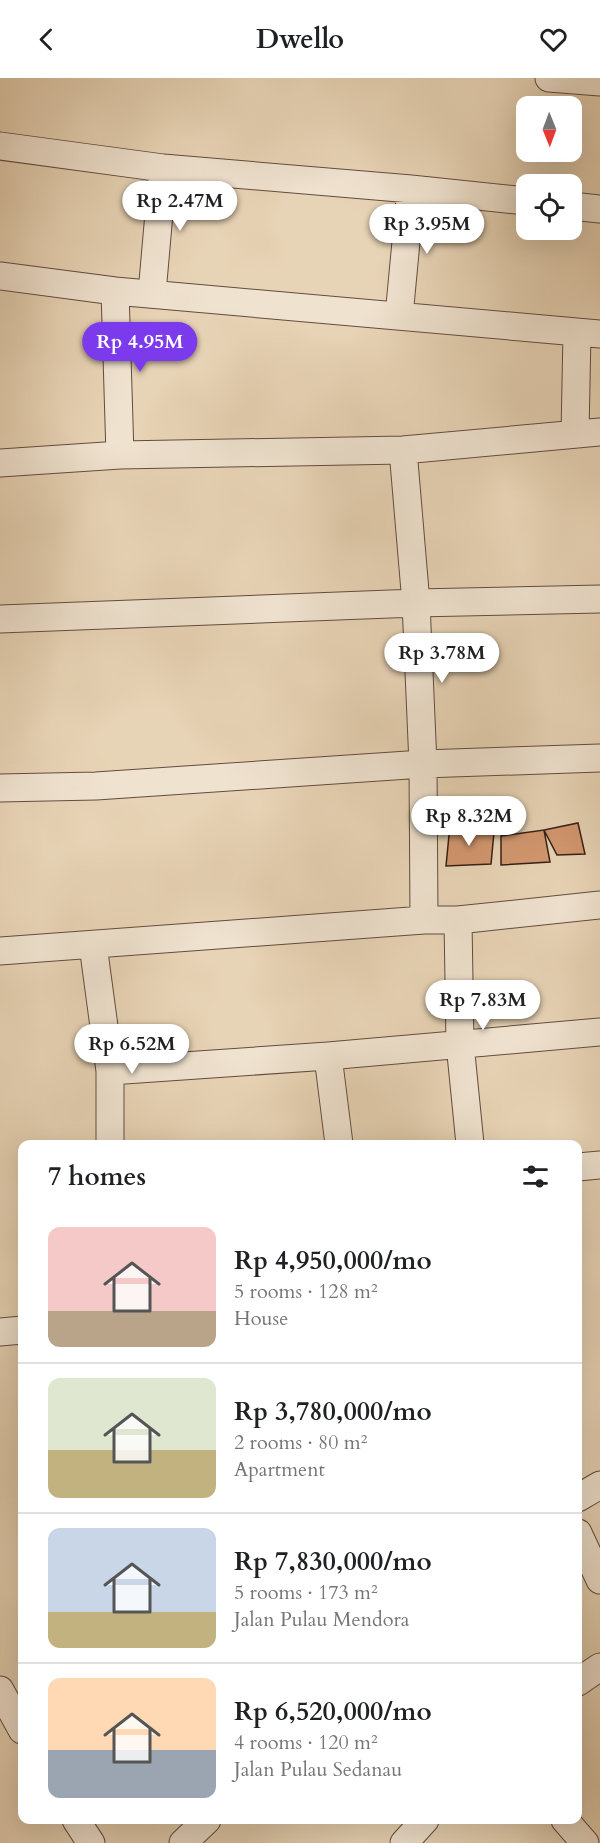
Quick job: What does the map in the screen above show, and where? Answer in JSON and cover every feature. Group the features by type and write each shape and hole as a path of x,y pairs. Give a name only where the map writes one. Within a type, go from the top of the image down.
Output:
{"street":[{"path":"549,78 600,82"},
{"path":"0,146 163,168 516,200"},
{"path":"152,293 163,168"},
{"path":"399,316 411,189"},
{"path":"582,207 600,208"},
{"path":"0,276 116,291 588,333 587,433 403,450 120,455 0,463"},
{"path":"116,291 120,455"},
{"path":"403,450 416,603 423,764 424,920"},
{"path":"0,619 416,603 600,599"},
{"path":"0,788 96,786 423,764 600,758"},
{"path":"0,951 424,920 458,920 600,904"},
{"path":"458,920 460,1044 470,1140"},
{"path":"93,945 110,1071 110,1140"},
{"path":"110,1071 328,1056 600,1032"},
{"path":"328,1056 338,1140"},
{"path":"582,1167 600,1165"},
{"path":"0,1332 18,1330"},
{"path":"582,1496 600,1485"},
{"path":"582,1542 600,1580"},
{"path":"582,1679 600,1667"},
{"path":"0,1690 18,1723"},
{"path":"79,1824 91,1843"},
{"path":"183,1843 203,1824"},
{"path":"568,1824 585,1843"}],"building":[{"path":"578,823 585,854 557,855 544,830"},
{"path":"450,825 494,832 491,864 446,866"},
{"path":"544,830 550,862 501,865 501,836"}]}
